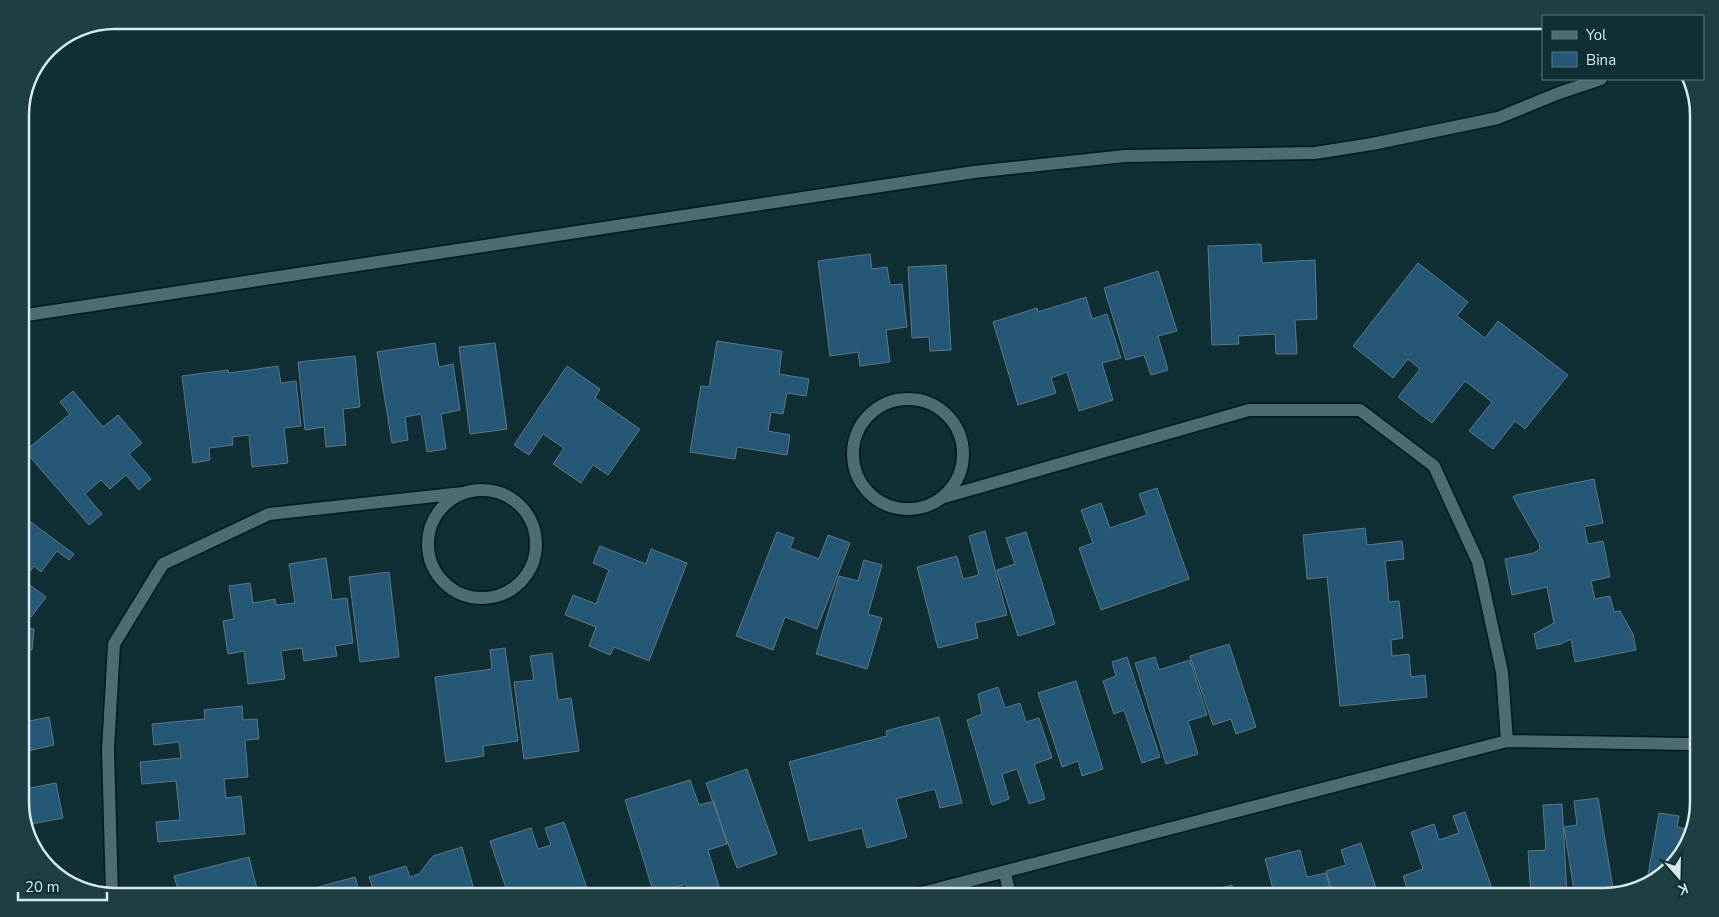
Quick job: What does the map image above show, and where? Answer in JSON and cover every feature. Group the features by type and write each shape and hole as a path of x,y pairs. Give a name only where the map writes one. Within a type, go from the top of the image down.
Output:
{"lane":[{"path":"29,315 974,172 1125,156 1315,153 1372,144 1498,118 1559,93 1598,80"},
{"path":"944,497 958,478 964,459 962,440 954,422 940,409 922,401 903,399 884,404 869,415 857,431 852,449 854,468 859,482 872,497 888,506 908,510 927,507 944,497 1249,410 1360,410 1434,466 1478,562 1502,672 1507,741"},
{"path":"112,888 108,750 114,644 164,564 269,514 481,490 500,493 516,502 529,516 534,528 536,546 532,565 522,580 506,592 488,598 470,597 458,592 442,581 432,566 428,547 430,528 438,512 452,499 463,493"},
{"path":"942,888 1507,741 1690,744"},
{"path":"1005,872 1008,888"}],"building":[{"path":"1261,244 1262,263 1315,260 1317,319 1295,320 1297,354 1276,354 1275,334 1238,336 1239,344 1212,345 1208,246"},
{"path":"870,254 872,269 887,267 890,285 902,284 907,327 886,330 890,362 860,366 858,352 830,356 818,261"},
{"path":"1418,263 1468,302 1457,316 1485,338 1498,321 1568,375 1525,429 1515,421 1493,449 1469,431 1492,402 1465,381 1432,423 1398,397 1420,369 1408,359 1393,378 1353,346"},
{"path":"946,265 951,350 930,351 929,337 912,338 908,267"},
{"path":"1158,271 1177,331 1158,336 1168,370 1151,375 1144,355 1126,360 1104,288"},
{"path":"1086,297 1092,319 1107,314 1121,358 1102,363 1113,400 1079,411 1067,372 1051,378 1056,393 1018,405 993,322 1037,308 1038,312"},
{"path":"717,341 782,351 779,374 809,379 806,396 787,393 783,414 771,412 768,431 790,435 787,455 737,447 735,459 690,452 701,386 709,387"},
{"path":"435,343 439,367 453,364 460,410 441,414 446,449 427,452 421,414 405,417 408,440 392,443 377,352"},
{"path":"495,343 507,429 470,434 459,347"},
{"path":"355,356 360,407 343,409 346,445 326,447 324,427 305,430 298,362"},
{"path":"278,366 281,383 296,381 301,426 284,428 288,463 252,467 249,435 232,437 233,445 209,448 210,460 193,463 182,376 228,370 229,373"},
{"path":"567,366 600,389 595,398 640,429 608,475 593,465 581,483 553,464 564,448 543,434 529,455 514,445"},
{"path":"73,391 103,427 118,415 142,443 129,454 151,479 139,490 126,475 110,489 101,480 85,494 102,514 89,525 29,456 29,448 70,414 60,402"},
{"path":"1594,479 1603,523 1584,527 1588,544 1603,541 1610,577 1591,581 1595,599 1610,596 1614,612 1620,611 1633,634 1636,650 1575,662 1571,639 1561,644 1537,649 1534,634 1554,623 1547,587 1512,595 1505,559 1534,553 1540,549 1539,543 1513,497"},
{"path":"1157,488 1189,579 1101,610 1079,548 1093,543 1081,510 1101,503 1110,528 1147,515 1139,494"},
{"path":"29,521 74,554 69,560 57,551 41,572 34,566 29,572"},
{"path":"1365,528 1367,545 1402,541 1404,559 1385,561 1389,602 1399,601 1403,638 1391,640 1392,656 1409,654 1411,677 1425,675 1427,697 1340,706 1327,577 1307,579 1303,535"},
{"path":"985,531 1007,615 975,623 978,638 938,648 917,567 957,556 963,579 979,575 969,536"},
{"path":"777,532 794,538 790,548 819,559 828,535 850,543 817,629 785,617 773,650 736,636"},
{"path":"1026,532 1055,624 1018,636 997,570 1015,564 1006,538"},
{"path":"600,546 646,564 651,549 687,563 649,661 614,647 610,655 589,646 596,627 565,615 573,595 596,604 609,570 593,563"},
{"path":"326,558 332,600 347,598 353,643 335,646 337,656 304,661 302,648 281,651 285,679 248,684 244,651 228,654 223,621 234,619 229,586 250,583 253,603 275,599 276,605 295,603 289,564"},
{"path":"864,560 882,565 868,614 882,618 867,669 816,654 839,576 858,581"},
{"path":"389,572 399,657 360,662 349,577"},
{"path":"29,584 46,597 31,617 29,616"},
{"path":"29,629 34,629 32,650 29,650"},
{"path":"1229,644 1256,727 1236,734 1231,719 1213,725 1190,656"},
{"path":"505,648 518,741 483,746 484,756 446,762 435,677 492,669 490,650"},
{"path":"552,653 558,700 571,698 579,751 524,759 514,682 534,680 530,656"},
{"path":"1127,657 1160,757 1142,763 1124,710 1114,714 1103,681 1116,676 1112,662"},
{"path":"1155,657 1159,670 1190,660 1207,715 1188,721 1198,754 1166,764 1135,663"},
{"path":"1076,681 1103,769 1082,776 1078,761 1062,767 1038,693"},
{"path":"998,687 1005,708 1020,703 1026,722 1039,718 1052,758 1034,764 1045,799 1029,804 1017,769 1002,774 1009,799 992,805 967,720 982,714 978,694"},
{"path":"242,706 243,720 257,719 259,739 245,740 248,777 224,779 226,798 241,796 245,834 158,842 156,822 180,820 176,781 142,784 140,762 181,758 179,742 154,745 152,724 205,719 204,710"},
{"path":"49,717 54,745 29,751 29,721"},
{"path":"939,717 962,803 940,808 935,789 896,799 907,837 867,848 862,828 809,841 789,762 887,736 886,731"},
{"path":"747,769 777,854 737,868 706,783"},
{"path":"690,780 699,805 714,801 727,844 708,850 719,887 687,888 686,884 673,888 652,888 625,800"},
{"path":"56,783 63,818 31,824 29,788"},
{"path":"1598,798 1613,888 1574,888 1564,827 1577,825 1574,801"},
{"path":"1562,804 1567,888 1530,888 1528,851 1546,850 1543,805"},
{"path":"1465,812 1492,888 1407,888 1403,876 1423,869 1411,832 1434,824 1439,840 1459,833 1453,816"},
{"path":"1659,813 1679,816 1677,827 1686,830 1674,852 1654,852 1654,872 1648,877"},
{"path":"564,822 587,888 506,888 490,841 531,828 538,849 551,845 545,828"},
{"path":"1361,843 1376,888 1331,888 1326,871 1346,865 1341,850"},
{"path":"462,847 473,888 373,888 369,877 406,866 410,877 419,874 433,856"},
{"path":"1300,850 1307,877 1326,873 1330,888 1273,888 1265,859"},
{"path":"249,857 257,888 177,888 174,876"},
{"path":"355,877 358,888 315,888"},
{"path":"1232,885 1233,888 1221,888"}]}
